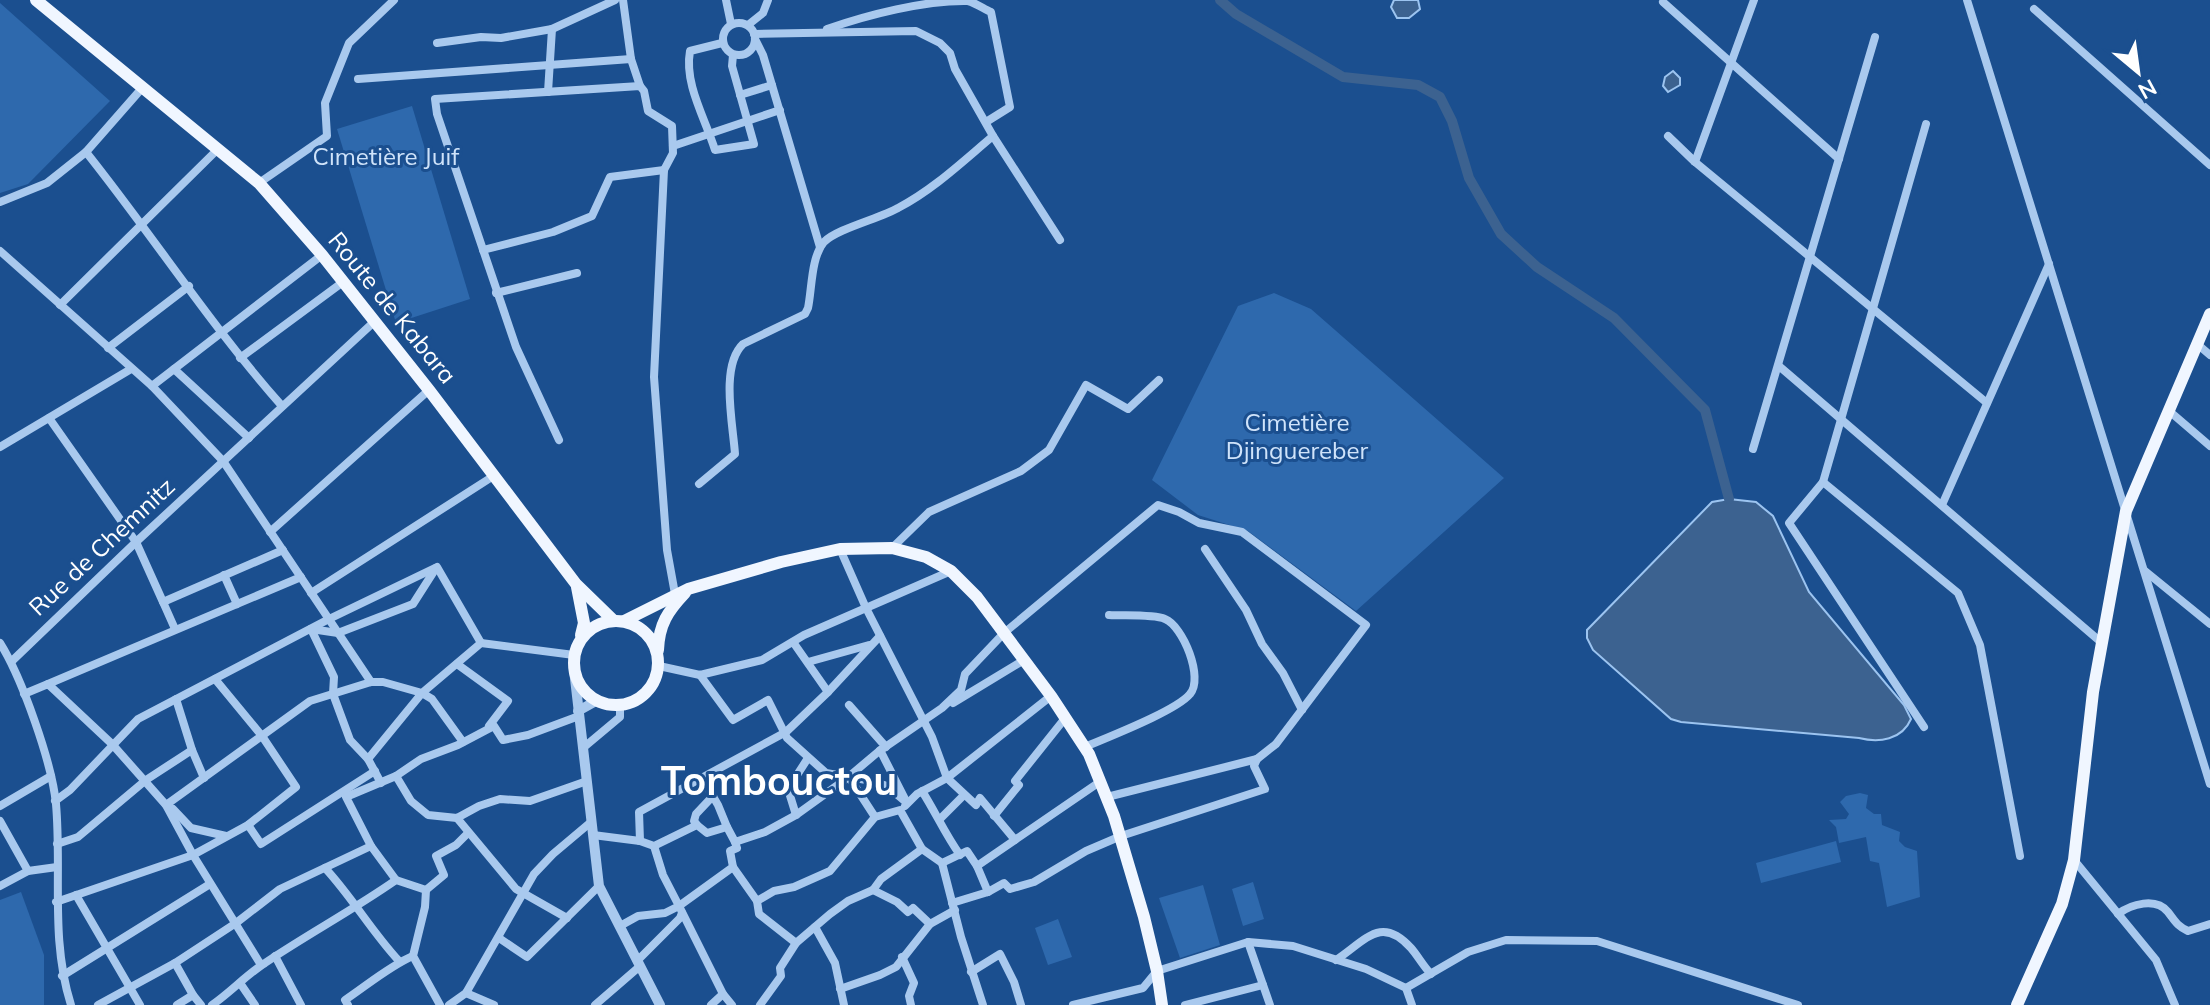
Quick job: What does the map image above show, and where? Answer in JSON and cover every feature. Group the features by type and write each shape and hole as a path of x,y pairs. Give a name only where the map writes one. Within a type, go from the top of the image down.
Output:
{"main road":[{"name":"Route de Kabara","path":"36,0 259,183 375,321 576,584 619,620"},
{"path":"2017,1005 2062,904 2074,860 2093,692 2126,511 2210,314"},
{"path":"580,640 600,623 619,620 682,592 781,562 840,549 892,548 926,557 951,571 977,597 1085,747 1121,836 1157,971 1162,1005"},
{"path":"576,584 584,623 574,655 574,670 585,693 596,701 620,705 631,703 651,688 658,659 659,631 666,613 682,592"},
{"path":"619,620 645,632 658,659"}],"street":[{"path":"259,183 327,136 325,103 349,43 394,0"},
{"path":"437,43 481,37 501,38 552,29 615,0"},
{"path":"623,0 631,59 644,91 648,111 672,126 673,153 664,170 654,377 667,550 682,592"},
{"path":"726,0 731,24"},
{"path":"731,24 748,25 763,13 768,0"},
{"path":"1695,162 1754,0"},
{"path":"1967,0 2144,571 2206,757 2210,784"},
{"path":"821,31 873,13 929,2 970,1 991,12 1010,107 986,122"},
{"path":"1663,2 1839,159"},
{"path":"2034,9 2210,165"},
{"path":"722,43 724,32 731,24"},
{"path":"748,25 755,36 772,85 821,248"},
{"path":"548,92 552,29"},
{"path":"755,36 821,31 916,31 940,43 950,53 955,69 993,136 1060,240"},
{"path":"733,55 748,53 755,36"},
{"path":"1753,449 1875,37"},
{"path":"722,43 733,55 732,66 754,144 715,150 689,77 689,59 690,51 722,43"},
{"path":"358,79 631,59"},
{"path":"740,95 772,85"},
{"path":"559,440 516,347 496,293 437,114 435,99 640,86"},
{"path":"0,202 47,183 86,152 143,87"},
{"path":"673,146 780,110"},
{"path":"1924,727 1789,523 1823,482 1926,124"},
{"path":"699,484 735,454 729,368 735,351 743,344 805,314 821,248 828,238 897,209 935,185 993,136"},
{"path":"1668,136 1695,162 1987,403"},
{"path":"60,305 218,149"},
{"path":"86,152 143,223 240,358 282,406"},
{"path":"483,250 553,232 592,216 610,177 664,170"},
{"path":"0,251 152,386 223,461 371,682"},
{"path":"152,386 322,255"},
{"path":"1942,505 2049,264"},
{"path":"496,293 577,273"},
{"path":"240,358 343,282"},
{"path":"108,348 189,286"},
{"name":"Rue de Chemnitz","path":"12,661 375,321"},
{"path":"2196,343 2210,355"},
{"path":"1779,366 2102,643"},
{"path":"0,447 131,369"},
{"path":"174,369 249,438"},
{"path":"892,548 929,512 1021,471 1049,450 1086,385 1128,409 1159,380"},
{"path":"270,532 429,390"},
{"path":"2168,410 2210,446"},
{"path":"49,418 136,542 175,629"},
{"path":"311,593 495,475"},
{"path":"1823,482 1958,593 1980,645 2020,856"},
{"path":"928,719 961,690 965,674 1004,633 1158,505 1199,523 1242,532 1366,625 1276,744 1257,759 1107,797"},
{"path":"840,549 880,636 928,719 947,778 976,805 980,798 1015,840"},
{"path":"1205,549 1246,610 1262,644 1283,673 1302,710"},
{"path":"163,602 283,550"},
{"path":"55,801 70,790 138,719 329,619 437,567"},
{"path":"311,629 338,633 413,604 437,567"},
{"path":"437,567 481,643"},
{"path":"700,675 762,660 793,642 951,571"},
{"path":"2144,571 2210,624"},
{"path":"224,575 237,604"},
{"path":"24,694 301,577"},
{"path":"1085,747 1175,706 1189,696 1195,686 1195,669 1176,626 1164,618 1109,615"},
{"path":"311,629 334,677 333,694 350,740 368,759 381,783"},
{"path":"640,841 639,812 784,733 828,692 880,636"},
{"path":"793,642 828,692"},
{"path":"0,643 12,661 51,776 55,801 56,902 62,976 71,1005"},
{"path":"368,759 422,693 481,643 574,655"},
{"path":"808,662 872,644"},
{"path":"658,659 700,675 733,720 768,700 784,733 826,773 887,786 907,803"},
{"path":"735,842 765,832 796,815 883,748 1024,660"},
{"path":"457,664 508,701 488,729"},
{"path":"574,670 599,886 660,1005"},
{"path":"56,902 193,855 248,825 296,787 262,736 215,679"},
{"path":"168,803 310,701 371,682 383,682 432,699 463,742"},
{"path":"48,684 112,744 191,828 227,836"},
{"path":"757,901 774,891 794,887 830,871 875,817 900,810 922,791 947,778 1051,696"},
{"path":"176,699 204,778"},
{"path":"426,890 396,880 371,846 346,797 396,776 421,759 494,726 503,740 528,735 578,714 596,701"},
{"path":"583,748 620,717 620,705"},
{"path":"849,705 883,748 907,803"},
{"path":"994,816 1019,785 1015,781 1066,717"},
{"path":"57,844 78,837 146,780 192,750"},
{"path":"796,815 788,789 808,758"},
{"path":"840,989 896,967 930,924 953,906 1004,883 1010,889 1034,882 1086,851 1121,836 1265,789 1254,766 1257,759"},
{"path":"248,825 261,844 375,771"},
{"path":"0,806 51,776"},
{"path":"396,776 411,801 428,815 457,818 500,799 530,801 587,781"},
{"path":"849,777 875,817"},
{"path":"702,778 735,842 737,848 730,851 733,867 757,901 759,914 796,943"},
{"path":"977,866 1101,781"},
{"path":"922,791 940,819 942,831 960,855"},
{"path":"940,819 964,795"},
{"path":"713,796 696,814 694,821 707,833 727,827"},
{"path":"168,803 193,855 261,965"},
{"path":"900,810 922,849 942,863 983,1005"},
{"path":"457,818 516,889 567,918"},
{"path":"0,821 28,871"},
{"path":"449,1005 466,993 534,874 591,822"},
{"path":"593,835 640,841 654,846 697,825"},
{"path":"440,1005 413,956 426,890 444,875 436,856 456,845 468,833"},
{"path":"98,1005 175,963 236,923 280,889 371,846"},
{"path":"654,846 663,875 723,994 732,1005"},
{"path":"760,1005 781,976 780,968 796,943 848,901 873,890 881,879 922,849"},
{"path":"942,863 967,851 988,892"},
{"path":"2074,860 2156,960 2175,1005"},
{"path":"0,886 28,871 57,867"},
{"path":"620,926 638,916 680,909 733,867"},
{"path":"325,868 399,961"},
{"path":"212,1005 261,965 396,880"},
{"path":"62,976 107,951 210,884"},
{"path":"499,938 527,957 599,886"},
{"path":"873,890 897,902 908,912 913,908 930,924"},
{"path":"76,895 140,1005"},
{"path":"2118,914 2135,904 2159,906 2188,931 2210,924"},
{"path":"595,1005 680,918 680,909"},
{"path":"815,927 835,963 844,1005"},
{"path":"1336,960 1377,932 1388,930 1413,951 1431,974"},
{"path":"1406,988 1468,952 1506,940 1597,941 1798,1005"},
{"path":"1248,942 1270,1005"},
{"path":"1073,1005 1143,988 1157,971 1248,942 1293,946 1366,969 1406,988 1412,1005"},
{"path":"971,972 1000,954 1021,1005"},
{"path":"275,956 301,1005"},
{"path":"348,1005 345,1000 399,961 413,956"},
{"path":"902,957 914,983 909,996 911,1005"},
{"path":"175,963 201,1005"},
{"path":"240,983 255,1005"},
{"path":"1185,1005 1263,985"},
{"path":"466,993 481,1003 494,1005"},
{"path":"711,1005 723,994"},
{"path":"177,1005 193,995"}],"green space":[{"path":"0,3 110,101 28,184 0,193"},
{"name":"Cimetière Juif","path":"412,106 470,299 396,323 337,129"},
{"name":"Cimetière Djinguereber","path":"1274,293 1311,309 1504,478 1356,611 1248,531 1198,515 1152,480 1238,306"},
{"path":"1868,795 1866,808 1874,814 1881,814 1882,825 1900,832 1899,841 1917,851 1920,897 1887,907 1879,863 1870,861 1866,837 1839,843 1836,827 1829,820 1846,819 1849,814 1840,802 1846,796"},
{"path":"1836,841 1841,862 1761,883 1756,863"},
{"path":"1253,882 1264,919 1243,926 1232,889"},
{"path":"1203,885 1220,945 1180,958 1159,898"},
{"path":"21,892 44,955 44,1005 0,1005 0,900"},
{"path":"1058,919 1072,957 1048,965 1035,928"}],"shaded area":[{"path":"1394,0 1418,0 1420,9 1409,18 1397,18 1391,7"},
{"path":"1673,71 1680,78 1680,85 1668,92 1663,86 1665,77"},
{"path":"1729,499 1756,502 1773,516 1809,592 1904,705 1911,719 1902,732 1874,740 1681,722 1671,719 1593,650 1587,630 1712,502"}],"waterway":[{"path":"1220,0 1236,14 1343,77 1418,85 1440,97 1452,121 1469,178 1501,234 1537,267 1614,318 1705,410 1729,499"}],"district":[{"name":"Tombouctou","path":"779,781"}]}
